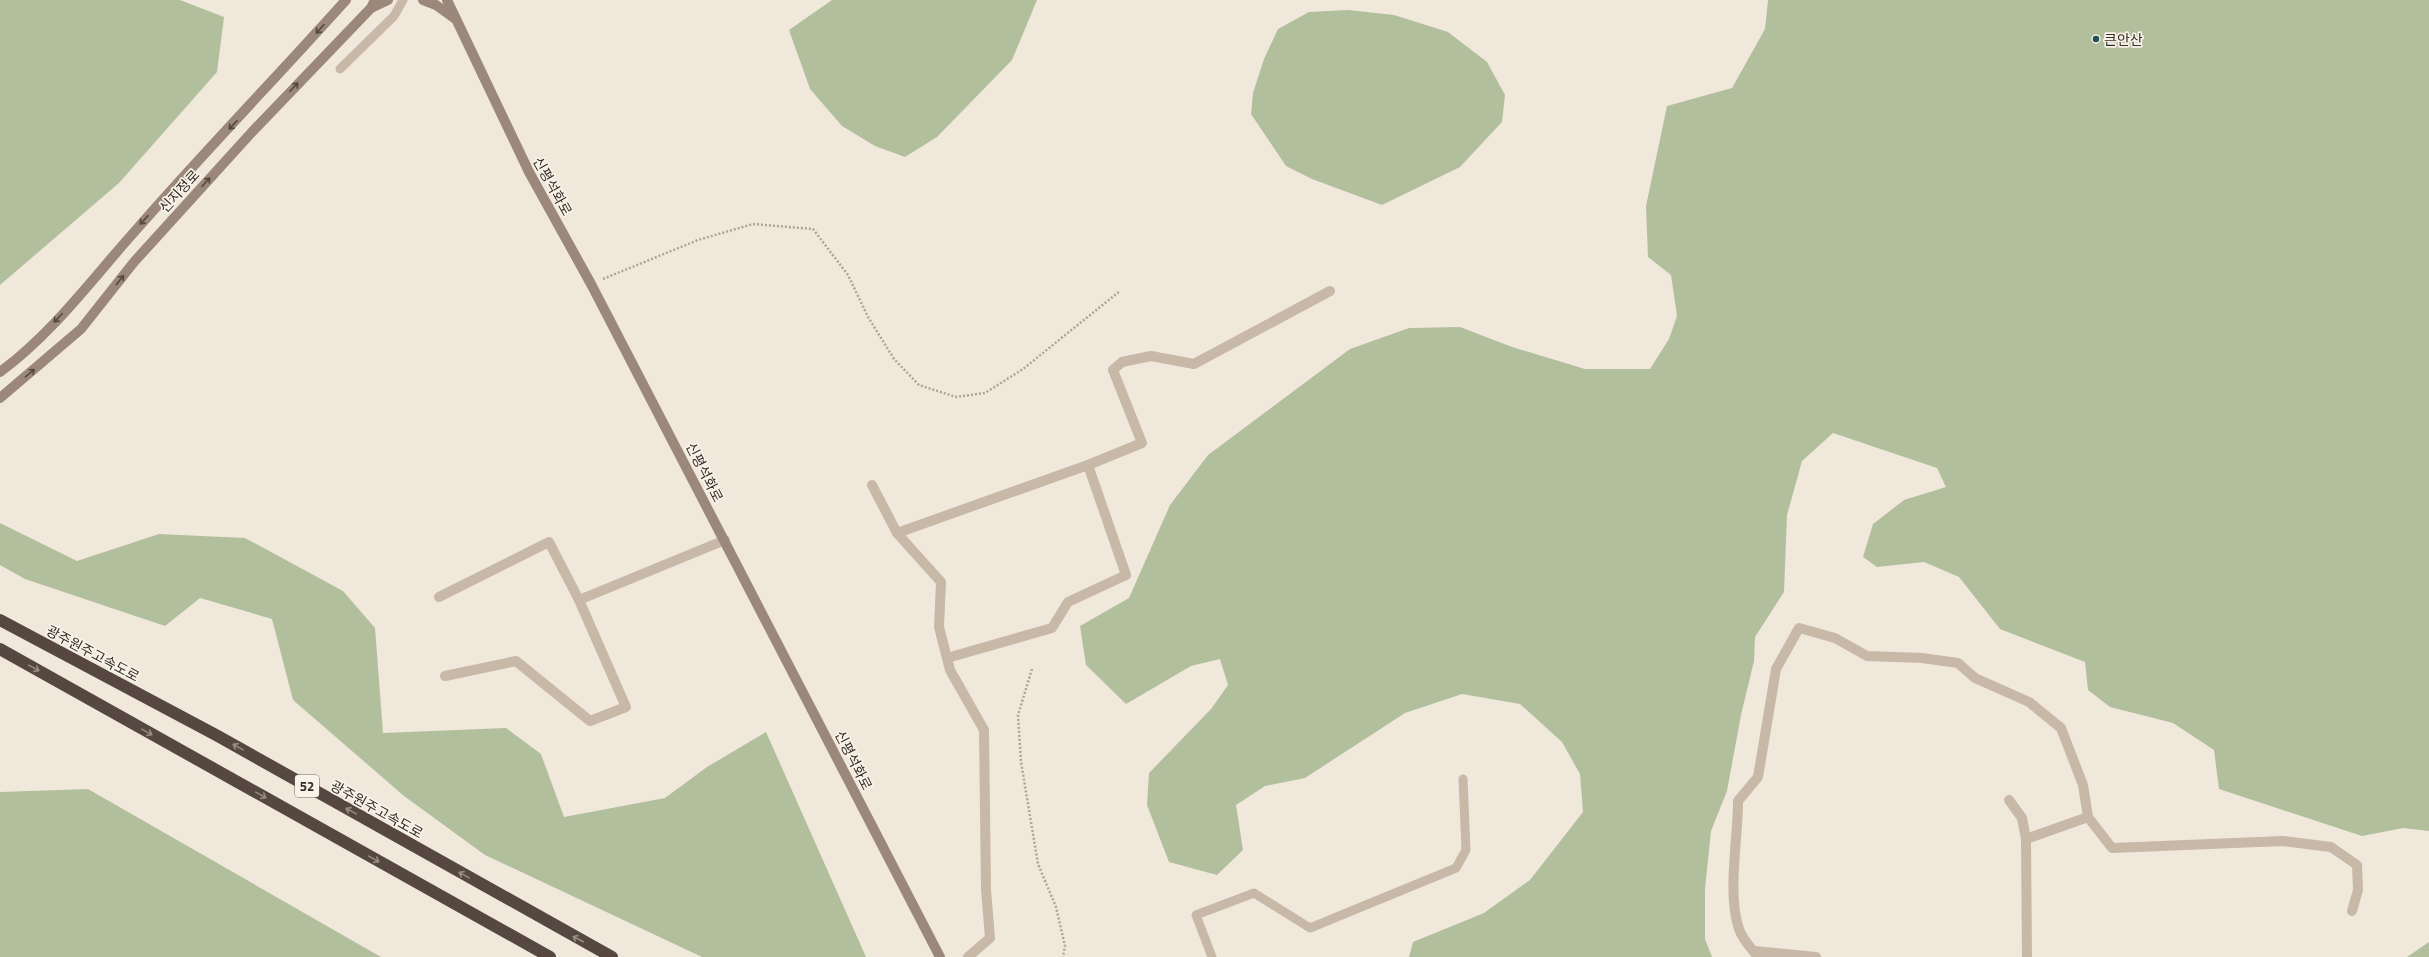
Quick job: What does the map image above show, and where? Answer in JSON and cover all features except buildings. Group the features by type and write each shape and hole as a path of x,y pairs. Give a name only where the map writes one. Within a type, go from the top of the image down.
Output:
{"highway":[{"name":"광주원주고속도로","path":"0,620 216,735 612,957"},
{"name":"52","path":"0,649 550,957"}],"main road":[{"name":"신지정로","path":"0,372 22,355 87,289 135,230 346,0"},
{"path":"373,4 388,0"},
{"path":"423,0 436,5 455,19"},
{"name":"신평석화로","path":"447,0 529,172 591,284 940,957"},
{"name":"신지정로","path":"0,398 81,329 139,256 252,132 373,4"}],"street":[{"path":"897,532 1088,465 1142,443 1113,370 1122,362 1151,356 1194,364 1330,291"},
{"path":"947,658 1052,628 1068,602 1126,575 1088,465"},
{"path":"872,485 897,532 941,582 940,627 950,670 984,730 986,890 990,938 968,957"},
{"path":"579,600 725,540"},
{"path":"439,597 549,542 579,600 626,707 590,721 516,661 445,676"},
{"path":"1816,957 1756,954 1739,930 1733,891 1738,836 1738,801 1758,777 1776,669 1799,628 1835,638 1867,656 1922,658 1958,663 1975,678 2029,702 2060,728 2083,785 2088,817 2112,848 2283,841 2331,847 2357,865 2358,890 2352,911"},
{"path":"2009,800 2022,818 2026,839 2027,957"},
{"path":"2026,839 2088,817"}],"lane":[{"path":"340,69 394,16 403,0"},
{"path":"1212,957 1196,915 1254,893 1310,928 1456,868 1466,850 1463,779"}],"path":[{"path":"591,284 698,240 753,224 813,229 848,275 868,317 894,359 919,385 956,396 985,393 1023,369 1120,291"},
{"path":"1032,668 1018,715 1021,762 1038,864 1056,907 1065,946 1063,957"}],"green space":[{"path":"0,0 180,0 224,17 217,72 119,183 0,285"},
{"path":"832,0 1037,0 1012,60 937,137 905,157 875,146 842,126 810,89 789,30"},
{"path":"1768,0 2429,0 2429,831 2403,828 2362,836 2219,789 2214,750 2173,723 2110,707 2088,690 2085,662 2000,629 1959,577 1924,562 1877,567 1863,557 1873,524 1904,500 1946,487 1937,468 1833,433 1802,461 1787,515 1784,592 1755,637 1754,661 1741,715 1727,791 1711,831 1705,889 1705,939 1712,957 1409,957 1413,942 1484,913 1530,880 1583,812 1580,774 1562,742 1520,704 1462,694 1405,713 1305,778 1265,786 1236,805 1243,850 1217,875 1169,862 1147,805 1149,773 1211,709 1228,685 1220,659 1191,666 1126,704 1086,665 1080,626 1129,598 1170,505 1208,455 1350,349 1409,328 1460,327 1512,347 1585,369 1650,369 1669,339 1677,316 1671,275 1648,257 1646,206 1667,106 1732,88 1765,29"},
{"path":"1348,10 1394,15 1448,32 1487,62 1505,95 1502,122 1460,167 1382,205 1312,179 1286,166 1251,114 1253,93 1264,59 1278,29 1309,12"},
{"path":"0,523 77,561 159,534 245,538 343,591 375,628 383,733 506,728 541,754 564,817 665,798 707,767 766,732 866,957 702,957 485,855 404,796 293,700 272,619 200,598 165,626 25,579 0,565"},
{"path":"88,789 381,957 0,957 0,792"},
{"path":"2429,942 2429,957 2407,957"}],"place":[{"name":"큰안산","path":"2096,39"}]}
